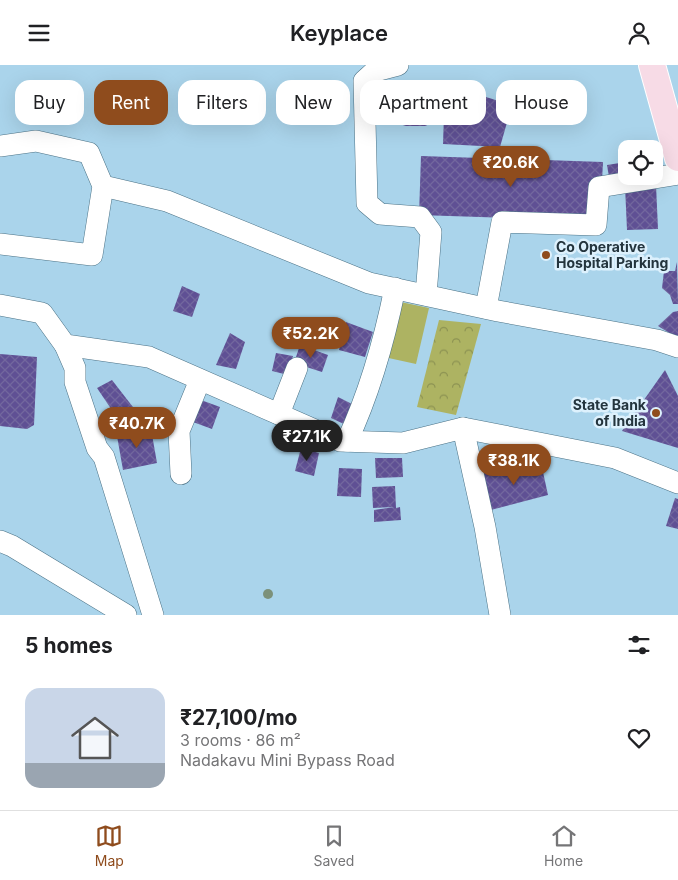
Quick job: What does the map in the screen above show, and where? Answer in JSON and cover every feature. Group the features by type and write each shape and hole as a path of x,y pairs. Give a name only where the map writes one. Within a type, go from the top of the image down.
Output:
{"main road":[{"path":"652,65 678,158"},
{"path":"660,65 678,115"}],"street":[{"path":"398,65 375,71 364,81 367,203 380,214 420,217 431,232 426,295"},
{"path":"0,146 36,141 89,153 103,186 92,255 0,244"},
{"path":"486,308 502,222 596,225 599,187 678,174"},
{"path":"103,186 167,201 369,283 486,308 657,340 678,347"},
{"path":"347,441 364,405 384,341 395,289"},
{"path":"0,305 42,313 65,345 75,368 75,382 97,448 104,457 153,615"},
{"path":"65,345 148,357 340,441 403,443 463,428 615,458 678,483"},
{"path":"279,414 297,367"},
{"path":"181,474 179,431 200,380"},
{"path":"463,428 486,527 500,615"},
{"path":"0,541 12,546 126,615"}],"green space":[{"path":"396,301 429,308 416,364 384,357"},
{"path":"439,320 481,324 456,415 417,407"}],"building":[{"path":"486,97 496,100 496,125 506,125 500,147 443,144 444,125 486,125"},
{"path":"403,125 427,125 425,126"},
{"path":"421,156 603,162 600,221 419,215"},
{"path":"618,163 618,175 609,177 607,165"},
{"path":"656,185 658,229 627,230 625,186"},
{"path":"677,262 678,304 673,304 670,295 662,288 664,271 675,271"},
{"path":"182,286 200,294 192,317 173,311"},
{"path":"678,311 678,335 676,337 658,326 673,312"},
{"path":"346,322 373,332 365,357 339,350"},
{"path":"230,333 245,342 236,369 216,365"},
{"path":"300,345 328,355 322,372 294,363"},
{"path":"276,353 293,356 288,375 272,371"},
{"path":"0,354 37,357 34,425 27,429 0,426"},
{"name":"State Bank of India","path":"665,370 678,396 678,448 622,431"},
{"path":"112,380 136,411 122,425 97,388"},
{"path":"338,397 358,407 348,426 331,418"},
{"path":"201,400 220,407 212,429 193,422"},
{"path":"151,429 157,463 123,470 117,436"},
{"path":"301,448 319,453 314,476 295,471"},
{"path":"375,458 402,458 403,477 376,478"},
{"path":"541,463 548,495 487,511 484,473"},
{"path":"339,468 362,469 361,497 337,496"},
{"path":"395,486 396,508 400,507 401,520 374,522 374,510 394,507 373,508 372,487"},
{"path":"675,498 678,499 678,529 666,526"}],"place":[{"name":"Co Operative Hospital Parking","path":"546,255"},
{"name":"State Bank of India","path":"656,413"}]}
